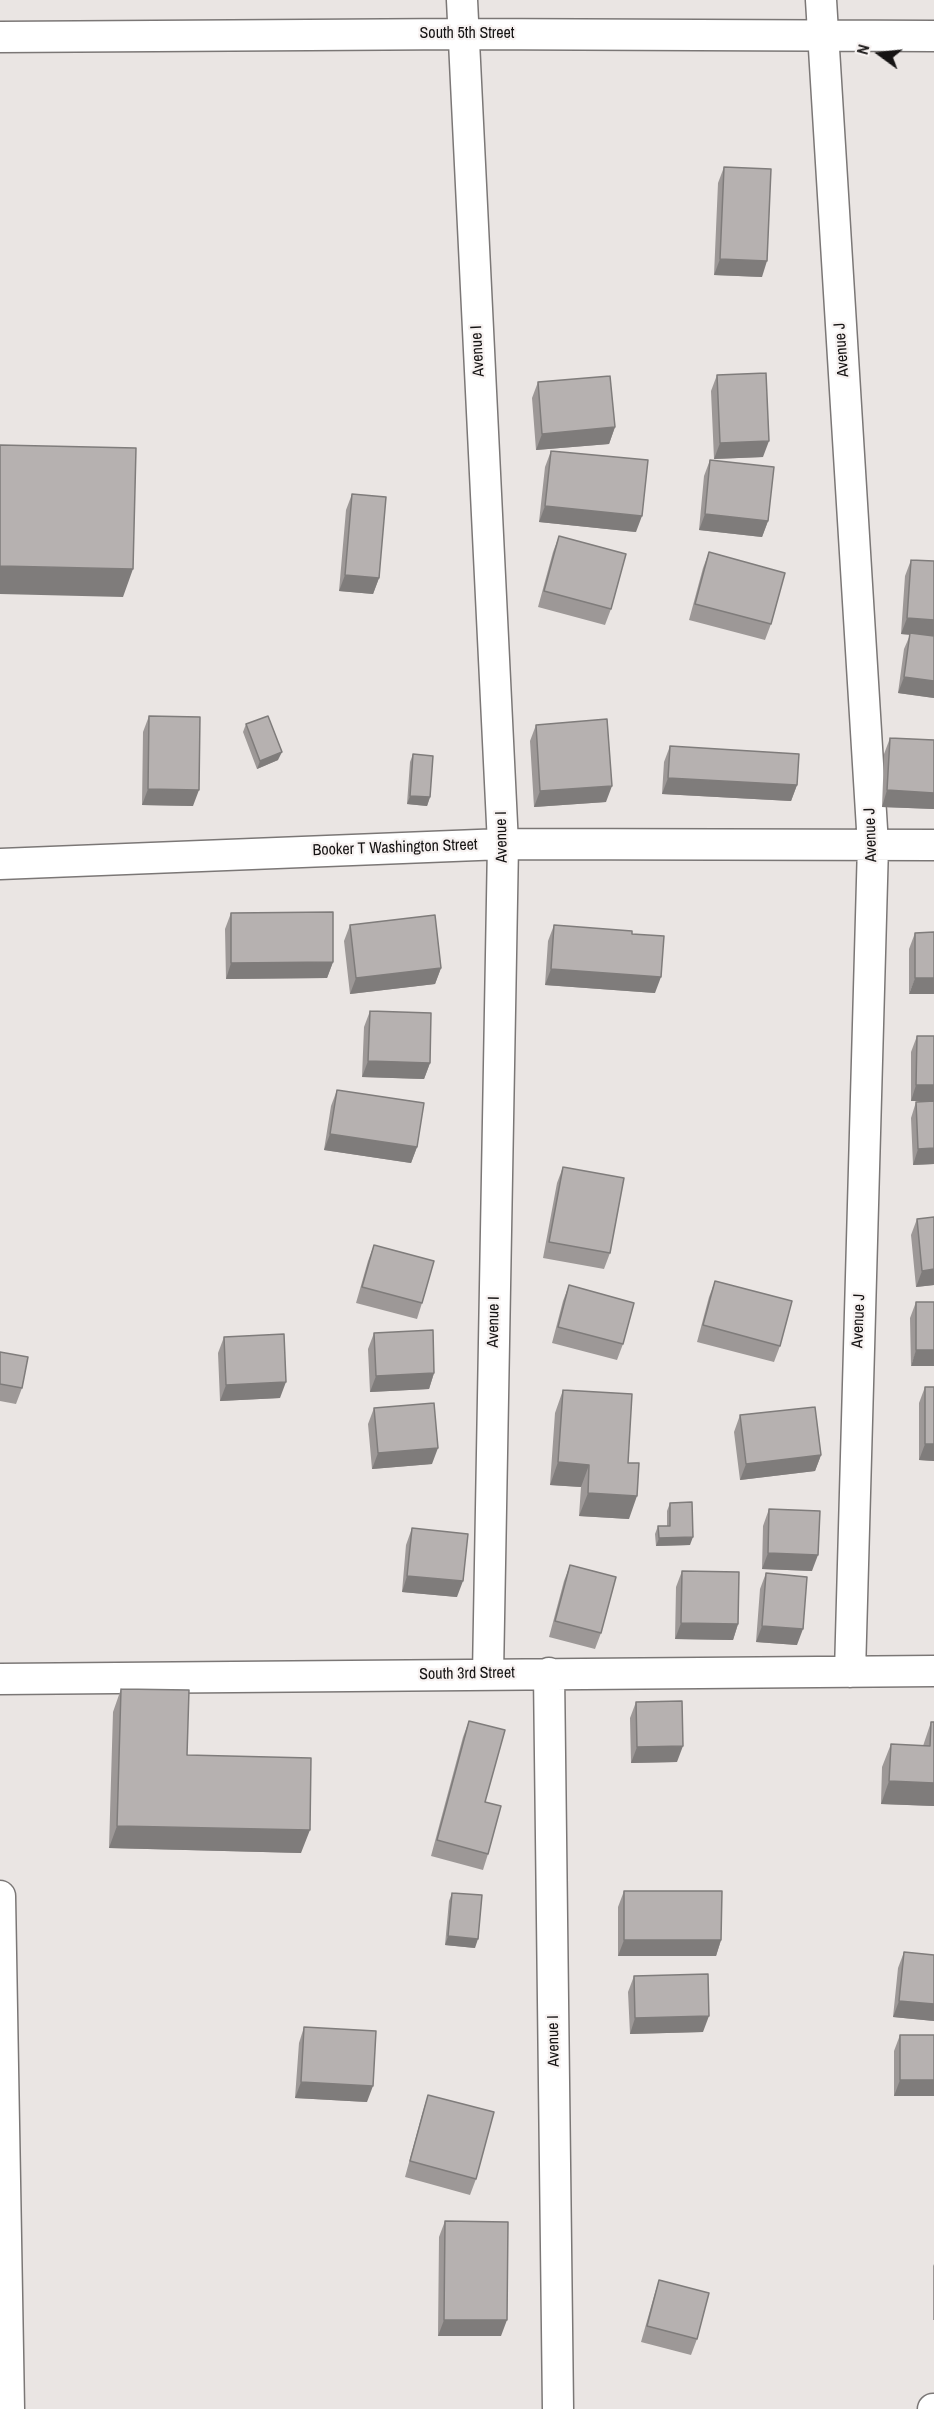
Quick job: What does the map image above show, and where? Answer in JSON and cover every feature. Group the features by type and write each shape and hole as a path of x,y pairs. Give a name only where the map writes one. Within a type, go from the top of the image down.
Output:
{"street":[{"name":"Avenue I","path":"462,0 503,844 488,1674"},
{"name":"Avenue J","path":"821,0 873,845 850,1672"},
{"name":"South 5th Street","path":"0,37 462,33 934,36"},
{"name":"Booker T Washington Street","path":"0,864 503,844 934,845"},
{"name":"South 3rd Street","path":"0,1679 934,1671"},
{"name":"Avenue I","path":"549,1673 558,2409"},
{"path":"0,1896 9,2409"}],"building":[{"path":"724,167 771,169 767,261 720,259"},
{"path":"766,373 769,441 720,443 717,375"},
{"path":"610,376 615,427 542,434 538,382"},
{"path":"0,445 136,448 133,569 0,566"},
{"path":"551,451 648,460 642,516 545,506"},
{"path":"710,460 774,467 768,521 705,514"},
{"path":"352,494 386,497 379,578 345,575"},
{"path":"559,536 626,554 611,609 544,591"},
{"path":"709,552 785,573 771,624 695,604"},
{"path":"911,560 934,561 934,620 907,618"},
{"path":"910,633 934,636 934,681 904,677"},
{"path":"149,716 200,717 199,790 148,789"},
{"path":"268,716 282,752 260,761 246,724"},
{"path":"607,719 612,786 540,791 536,725"},
{"path":"890,738 934,740 934,793 887,790"},
{"path":"670,746 799,754 797,785 668,778"},
{"path":"413,754 433,756 430,797 410,796"},
{"path":"333,912 333,962 231,963 231,913"},
{"path":"435,915 441,968 356,978 350,925"},
{"path":"554,925 664,936 661,977 551,969"},
{"path":"934,932 934,978 915,978 915,933"},
{"path":"370,1011 431,1013 430,1063 368,1061"},
{"path":"917,1036 934,1036 934,1085 916,1085"},
{"path":"337,1090 424,1103 417,1147 330,1134"},
{"path":"934,1101 934,1148 918,1149 916,1102"},
{"path":"563,1167 624,1178 610,1253 549,1242"},
{"path":"934,1217 934,1269 922,1271 917,1219"},
{"path":"374,1245 434,1261 422,1303 362,1287"},
{"path":"715,1281 792,1301 780,1346 703,1325"},
{"path":"569,1285 634,1303 623,1344 558,1327"},
{"path":"916,1302 934,1302 934,1350 916,1350"},
{"path":"433,1330 434,1373 376,1376 374,1333"},
{"path":"284,1334 286,1382 226,1385 224,1337"},
{"path":"0,1352 28,1357 22,1388 0,1384"},
{"path":"925,1387 934,1387 934,1444 925,1444"},
{"path":"563,1390 632,1394 628,1463 639,1463 637,1496 588,1493 589,1465 558,1462"},
{"path":"434,1403 438,1448 378,1453 374,1408"},
{"path":"815,1407 821,1455 746,1464 740,1415"},
{"path":"692,1502 693,1537 659,1538 658,1526 670,1526 670,1503"},
{"path":"769,1509 820,1511 818,1555 768,1553"},
{"path":"412,1528 468,1534 463,1581 407,1576"},
{"path":"570,1565 616,1577 601,1633 555,1621"},
{"path":"682,1571 739,1572 738,1624 681,1623"},
{"path":"766,1573 807,1577 803,1629 762,1626"},
{"path":"121,1689 189,1690 187,1755 311,1758 310,1830 117,1826"},
{"path":"682,1701 683,1746 637,1747 636,1702"},
{"path":"469,1721 505,1730 485,1802 501,1806 488,1854 437,1840"},
{"path":"931,1722 934,1722 934,1783 889,1781 891,1744 930,1746"},
{"path":"624,1891 722,1891 721,1940 624,1940"},
{"path":"452,1893 482,1895 478,1939 448,1936"},
{"path":"904,1952 934,1955 934,2004 899,2001"},
{"path":"708,1974 709,2016 635,2018 634,1976"},
{"path":"304,2027 376,2031 373,2086 301,2082"},
{"path":"900,2035 934,2035 934,2080 900,2080"},
{"path":"428,2095 494,2112 476,2179 410,2161"},
{"path":"445,2221 508,2222 507,2320 444,2320"},
{"path":"659,2280 709,2293 697,2339 647,2326"}]}
